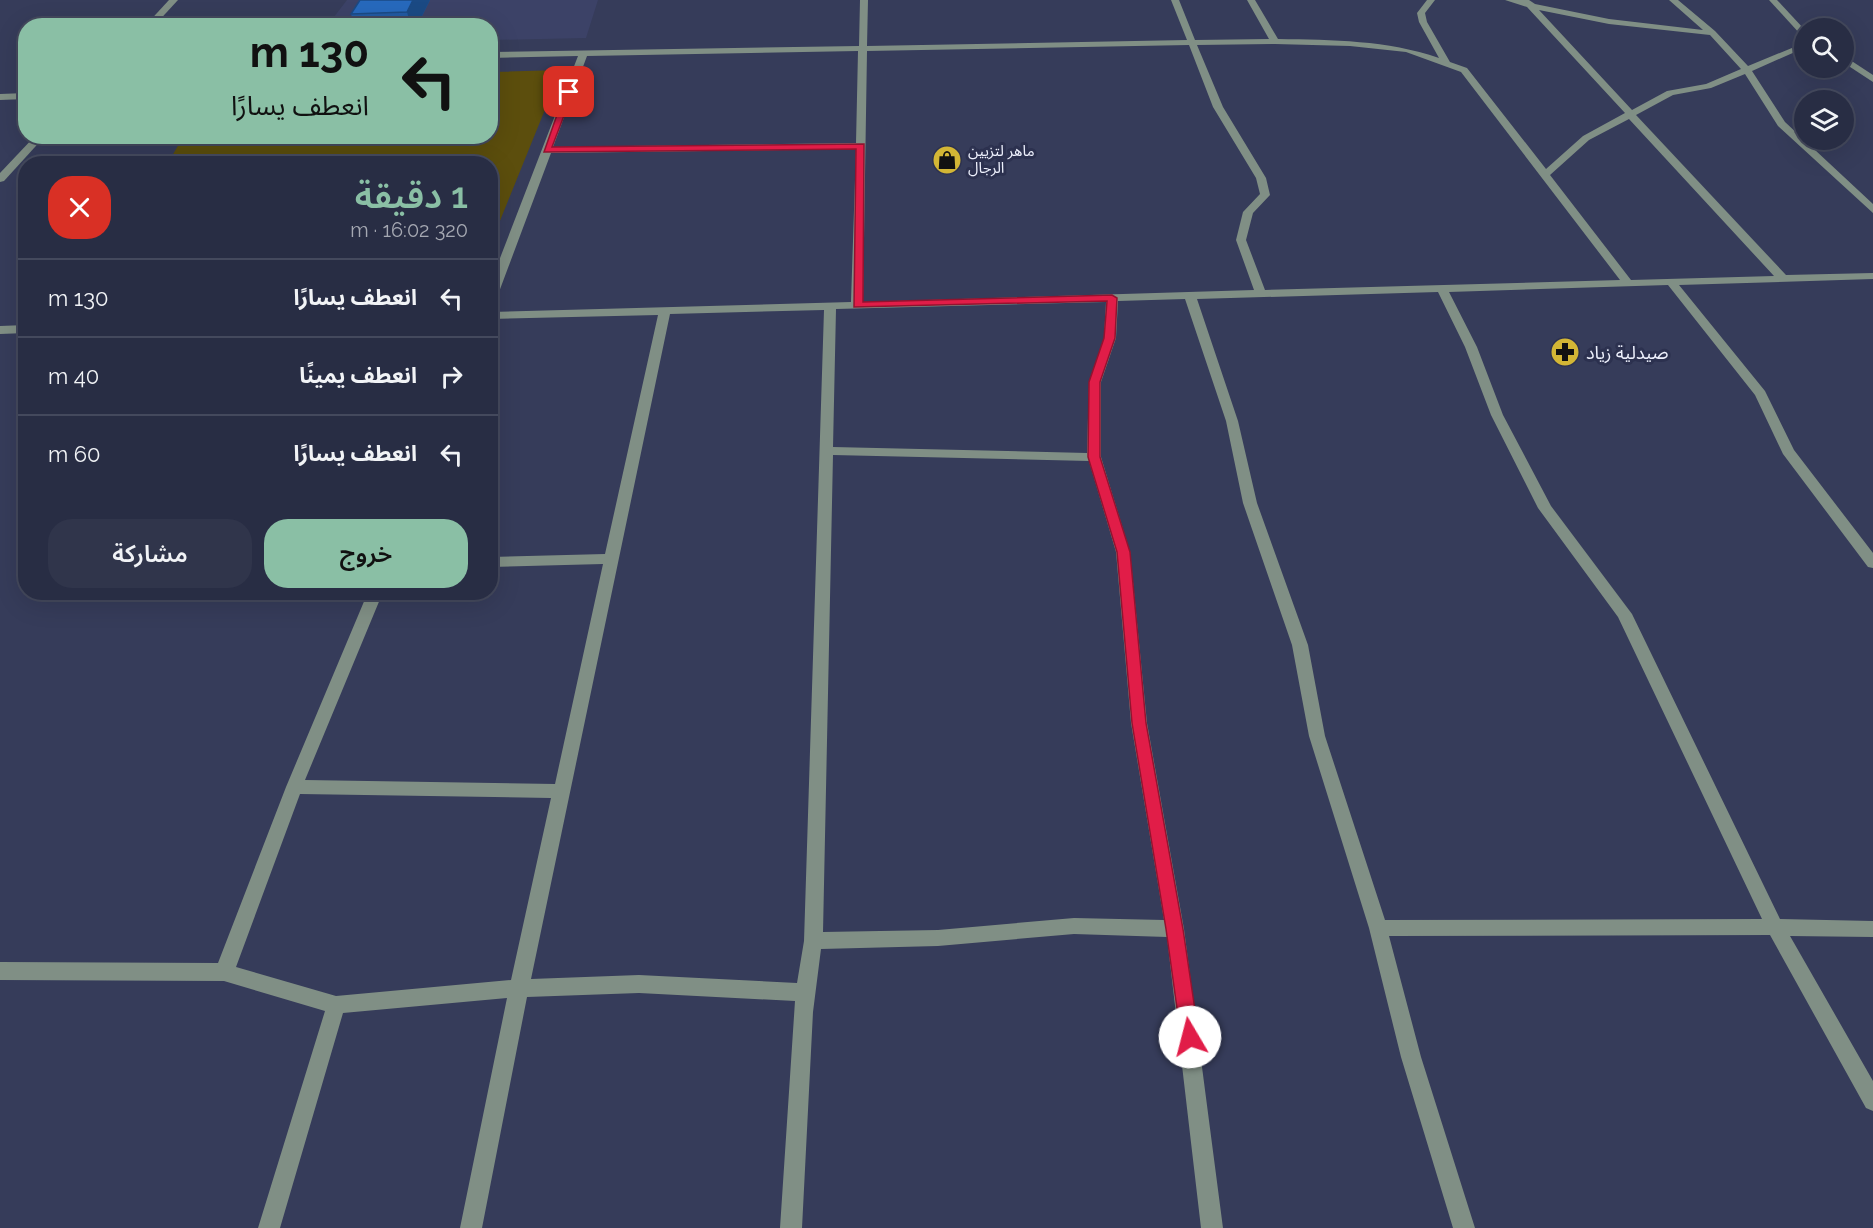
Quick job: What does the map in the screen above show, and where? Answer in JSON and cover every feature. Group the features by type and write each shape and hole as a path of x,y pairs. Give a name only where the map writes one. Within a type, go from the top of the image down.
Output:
{"street":[{"path":"157,18 174,0"},
{"path":"857,305 864,0"},
{"path":"1175,0 1218,107 1262,177 1265,195 1248,212 1241,240 1261,294"},
{"path":"1251,0 1275,41"},
{"path":"1431,0 1421,13 1423,22 1446,63"},
{"path":"1509,0 1639,28 1712,33"},
{"path":"1673,0 1712,33 1747,70 1781,124 1873,210"},
{"path":"1773,0 1794,22"},
{"path":"1527,3 1783,279"},
{"path":"498,54 1275,41 1350,43 1407,50 1464,70 1628,284"},
{"path":"1545,175 1586,138 1630,113 1670,93 1708,86 1794,49"},
{"path":"498,279 584,53"},
{"path":"1854,66 1873,79"},
{"path":"0,97 18,96"},
{"path":"22,156 33,144"},
{"path":"547,150 861,146"},
{"path":"0,179 18,160"},
{"path":"498,316 1873,276"},
{"path":"1671,282 1761,394 1788,451 1873,563"},
{"path":"1442,288 1471,347 1497,415 1545,508 1624,614 1775,927 1873,1101"},
{"path":"1190,296 1232,421 1250,503 1300,645 1317,736 1378,928 1410,1057 1464,1228"},
{"path":"1112,298 1110,338 1095,382 1094,457 1123,552 1139,723 1175,929 1212,1228"},
{"path":"791,1228 795,1189 803,992 813,941 830,306"},
{"path":"471,1228 519,988 665,311"},
{"path":"0,330 18,329"},
{"path":"826,451 1094,457"},
{"path":"498,562 611,559"},
{"path":"224,972 294,787 373,600"},
{"path":"294,787 561,791"},
{"path":"813,941 938,938 1074,926 1175,929"},
{"path":"1378,928 1775,927 1873,929"},
{"path":"0,971 224,972 336,1005 519,988 639,984 803,992"},
{"path":"269,1228 336,1005"}],"shaded area":[{"path":"347,0 598,0 586,38 498,40 498,18 333,18"},
{"path":"561,70 498,226 498,156 172,156 179,144 498,144 498,72"}],"building":[{"path":"360,0 413,0 407,12 351,14"}],"place":[{"name":"ماهر لتزيين الرجال","path":"947,160"},
{"name":"صيدلية زياد","path":"1565,352"}],"route":[{"path":"569,92 547,150 861,146 857,305 1112,298 1110,338 1095,382 1094,457 1123,552 1139,723 1175,929 1190,1037"}]}
